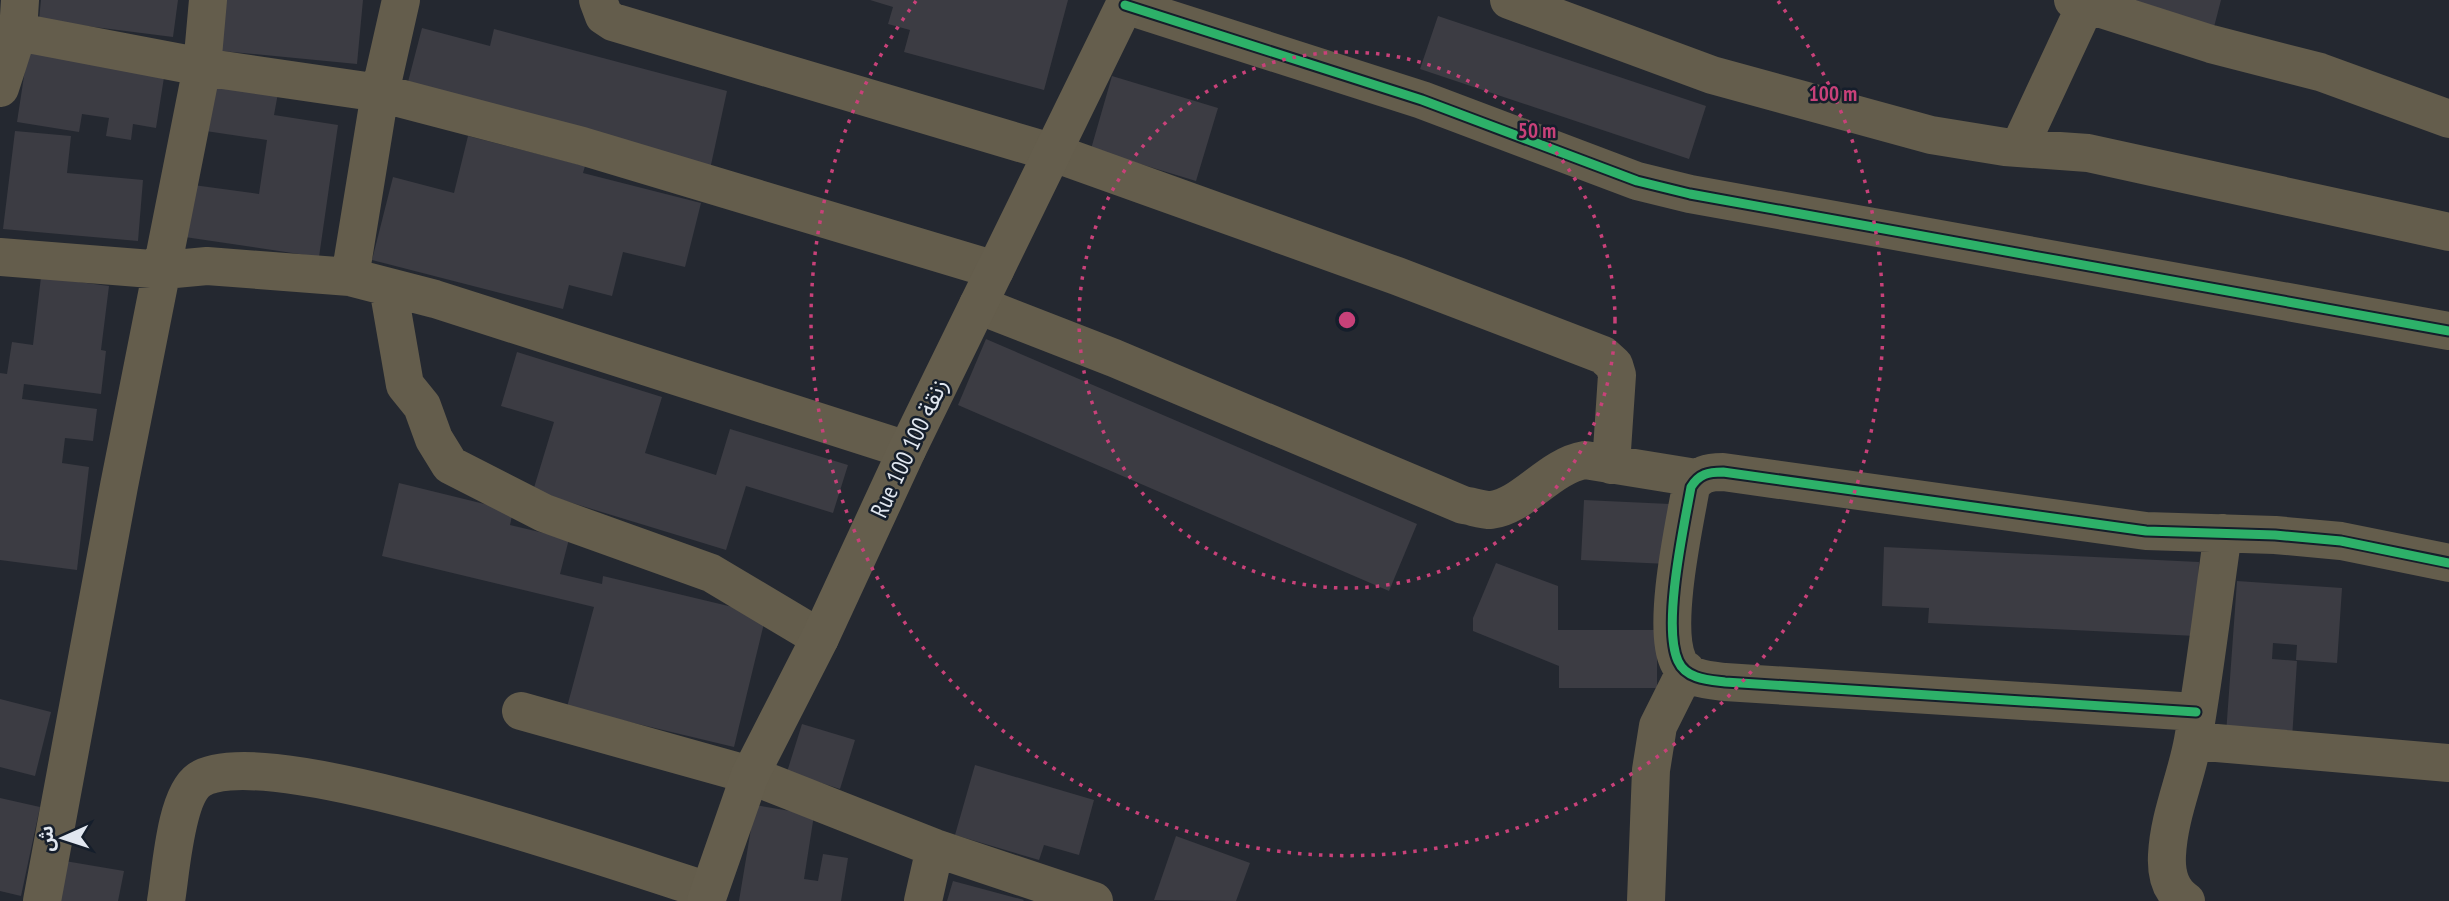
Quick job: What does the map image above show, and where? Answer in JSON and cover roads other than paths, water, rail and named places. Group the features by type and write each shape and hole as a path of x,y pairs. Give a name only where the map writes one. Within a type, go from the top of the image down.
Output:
{"street":[{"path":"41,901 202,67 208,0"},
{"path":"350,277 380,93 401,0"},
{"path":"598,0 604,16 613,22 1054,153 1397,276 1603,355 1614,365 1616,374 1611,465"},
{"path":"1509,0 1712,75 1931,135 2019,148 2088,153 2449,232"},
{"path":"2019,148 2083,1 2211,44 2320,72 2449,119"},
{"path":"1126,2 1422,100 1637,181 1690,194 2449,331"},
{"name":"Rue 100 زنقة 100","path":"707,896 750,775 820,638 907,450 1126,2"},
{"path":"0,88 19,16 202,67 380,93 582,146 995,270"},
{"path":"0,257 164,270 207,266 350,277 907,450"},
{"path":"388,287 405,385 422,406 434,439 450,465 544,513 711,573 820,638"},
{"path":"978,305 1114,358 1463,505 1490,510 1507,505 1568,463 1585,460 1696,478 1708,472 1723,472 2146,531 2341,541 2449,563"},
{"path":"1696,478 1687,508 1675,590 1673,643 1678,663 1695,677 2194,726 2449,763"},
{"path":"2186,901 2179,897 2168,879 2167,855 2173,810 2194,726 2223,533"},
{"path":"1646,901 1651,770 1658,726 1686,670"},
{"path":"521,711 750,775 936,848 1094,901"},
{"path":"166,901 186,796 199,780 219,773 244,772 368,787 707,896"},
{"path":"923,901 936,848"}]}
